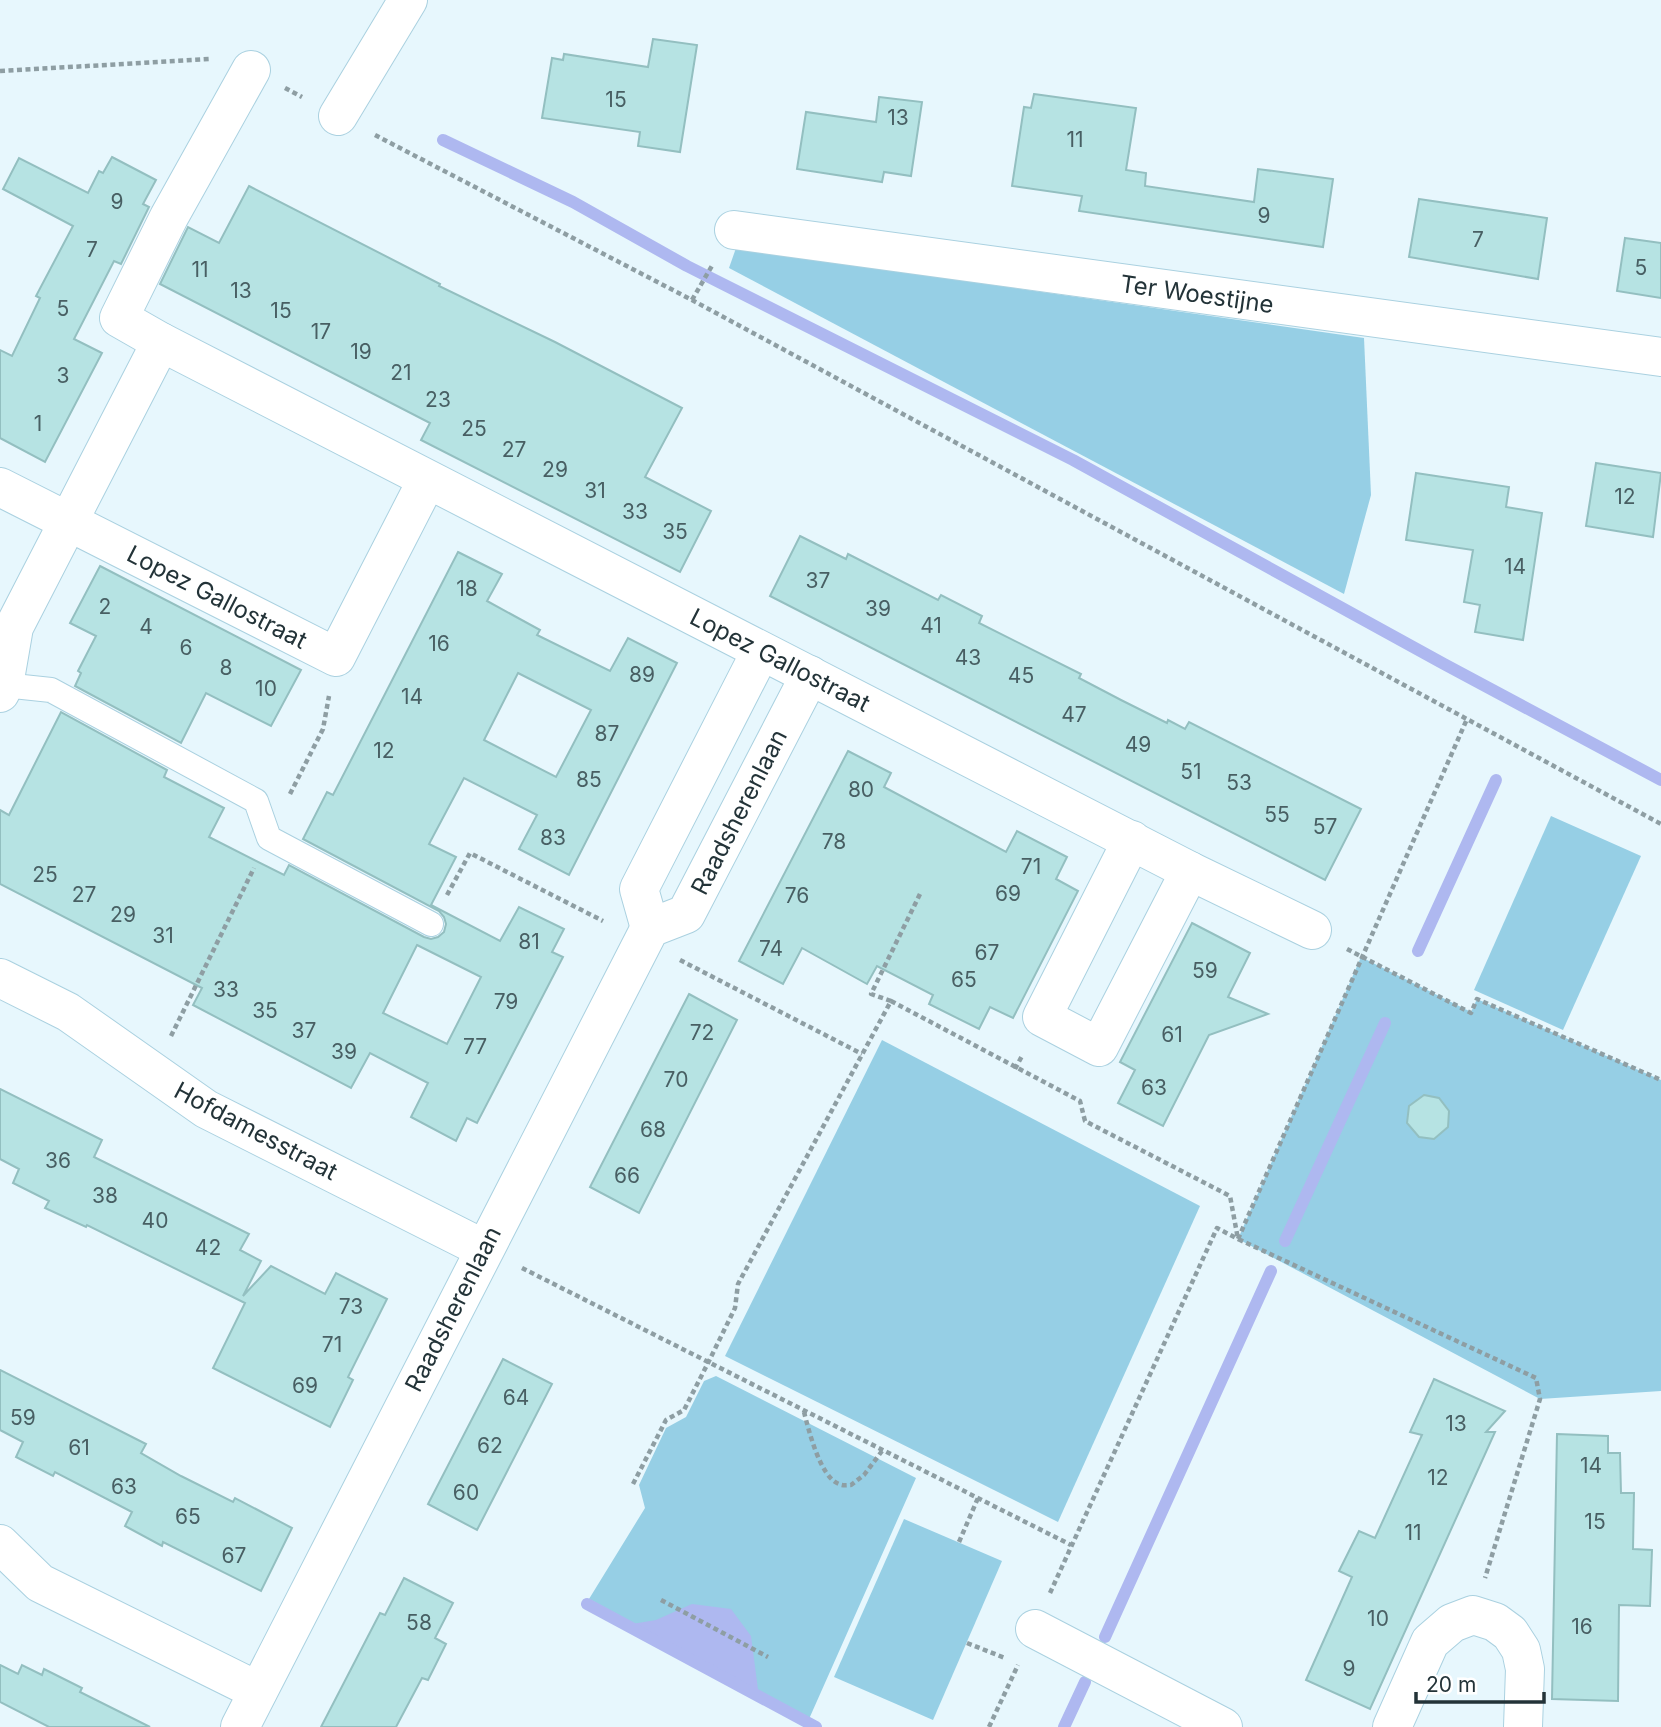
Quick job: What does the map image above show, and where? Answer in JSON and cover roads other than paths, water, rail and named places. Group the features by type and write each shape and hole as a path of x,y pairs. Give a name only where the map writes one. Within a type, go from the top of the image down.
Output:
{"street":[{"path":"338,116 408,0"},
{"name":"Lopez Gallostraat","path":"251,70 169,217 119,318 427,480 1190,871 1312,930"},
{"name":"Ter Woestijne","path":"734,230 1661,357"},
{"path":"2,689 14,628 161,342"},
{"name":"Lopez Gallostraat","path":"69,522 336,657 427,480"},
{"path":"0,487 69,522"},
{"path":"647,934 639,889 761,651"},
{"name":"Raadsherenlaan","path":"240,1727 647,934 686,914 810,675"},
{"path":"1132,840 1042,1017 1099,1047 1190,871"},
{"name":"Hofdamesstraat","path":"0,978 68,1012 206,1109 484,1249"},
{"path":"0,1544 40,1583 258,1691"},
{"path":"1392,1727 1430,1642 1452,1623 1474,1615 1495,1622 1510,1633 1521,1650 1525,1669 1523,1727"},
{"path":"1035,1629 1223,1727"}],"lane":[{"path":"2,689 51,690 256,801 269,838 431,924"}],"waterway":[{"path":"443,140 573,202 687,266 1073,460 1661,780"},
{"path":"1418,951 1496,780"},
{"path":"1285,1241 1385,1023"},
{"path":"1105,1637 1271,1271"},
{"path":"587,1604 816,1727"},
{"path":"1064,1727 1085,1682"}]}
